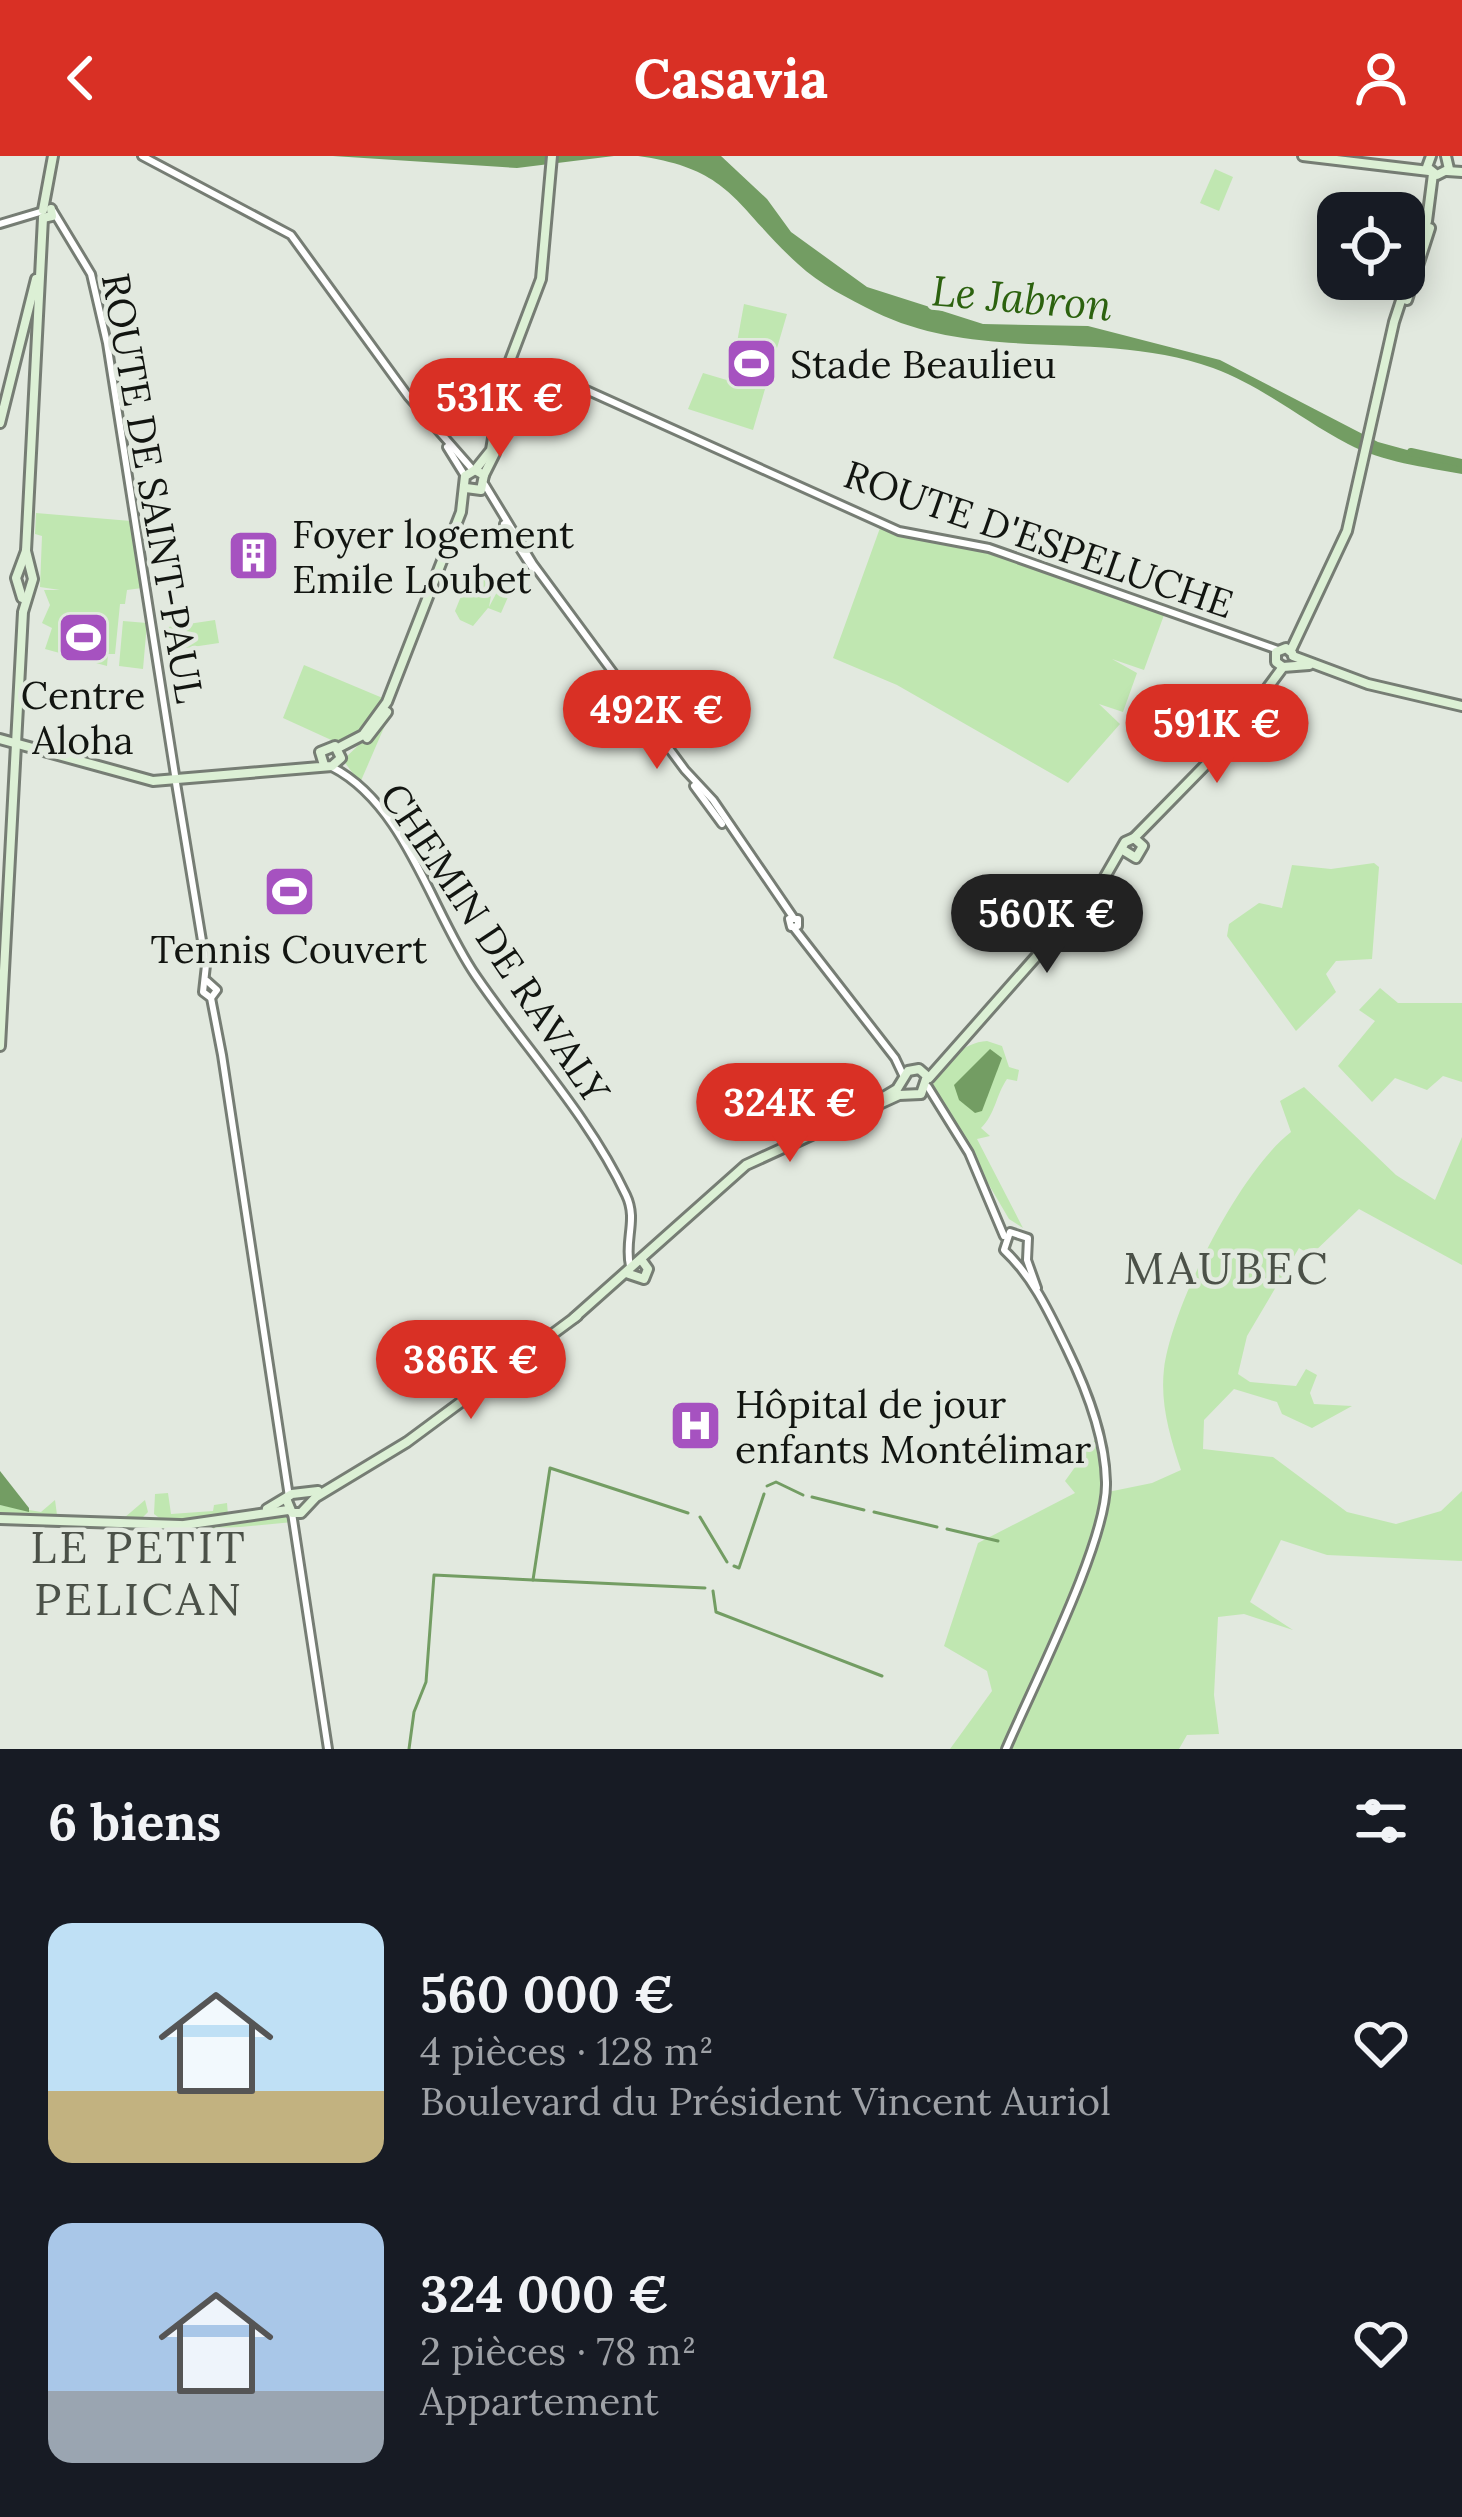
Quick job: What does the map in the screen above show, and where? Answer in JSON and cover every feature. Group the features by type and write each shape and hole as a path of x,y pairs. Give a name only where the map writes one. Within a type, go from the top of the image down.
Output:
{"main road":[{"path":"0,1046 24,587 33,579 25,571 43,231 54,156"},
{"path":"0,739 118,775 176,779 303,766 332,758 374,731 389,708 477,480 495,453 514,355 541,279 552,156"},
{"path":"1303,156 1462,170"},
{"path":"0,1524 180,1526 295,1503 339,1483 406,1442 574,1318 762,1156 908,1093 1102,882 1123,850 1161,816 1226,743 1284,657 1347,531 1386,355 1427,221 1438,166"},
{"path":"0,423 41,272"},
{"path":"332,758 363,735 387,702 466,488 477,480"},
{"name":"ROUTE D'ESPELUCHE","path":"1284,657 1462,706"},
{"path":"1102,882 1143,846 1161,816"},
{"path":"1134,838 1143,846"},
{"path":"1123,850 1132,858"},
{"path":"855,1114 917,1080"}],"street":[{"path":"142,156 290,235 477,480 685,770 713,800 795,925 895,1058 957,1131 996,1206 1028,1238 1037,1288 1087,1395 1107,1484 1095,1539 1006,1749"},
{"path":"4,223 48,214"},
{"name":"ROUTE DE SAINT-PAUL","path":"48,214 91,274 106,343 207,981 217,990 211,998 286,1475 295,1503"},
{"name":"ROUTE D'ESPELUCHE","path":"509,376 584,389 899,531 989,548 1284,657"},
{"name":"CHEMIN DE RAVALY","path":"332,758 402,842 474,974 602,1150 634,1213 629,1238 636,1268"},
{"path":"996,1206 1004,1250 1037,1288"},
{"path":"1004,1236 1015,1230"},
{"path":"1014,1257 1027,1252"},
{"path":"295,1503 297,1549 328,1749"}],"shaded area":[{"path":"333,156 614,156 517,168"},
{"path":"638,156 721,156 767,199 791,232 867,287 983,324 1088,326 1220,360 1378,442 1462,465 1462,474 1361,450 1231,375 1171,356 1000,342 916,328 875,312 806,271 714,181 670,162"},
{"path":"1215,169 1233,177 1219,211 1200,203"},
{"name":"Stade Beaulieu","path":"744,304 787,314 753,430 688,409 703,373 730,381"},
{"path":"36,513 131,521 142,588 127,590 125,604 120,604 115,654 108,654 107,666 45,649 52,628 42,623 50,605 44,590 60,590 40,587 42,536 35,534"},
{"path":"880,528 986,551 1164,615 1144,670 1112,659 1137,673 1123,712 1099,704 1120,724 1068,783 897,685 833,658"},
{"path":"477,573 494,579 489,607 497,592 508,597 501,613 488,608 473,626 460,620 455,611 468,579"},
{"path":"215,620 219,643 172,650 168,627"},
{"path":"123,621 147,623 143,669 119,666"},
{"path":"304,665 385,699 372,720 340,744 283,718"},
{"path":"389,716 360,783 343,760"},
{"path":"1374,863 1379,867 1372,959 1336,961 1326,974 1336,992 1296,1031 1227,936 1229,924 1259,903 1282,908 1292,865 1331,869"},
{"path":"1380,988 1398,1003 1462,1003 1462,1082 1443,1076 1427,1090 1395,1078 1372,1102 1338,1066 1375,1021 1359,1010"},
{"path":"987,1041 1002,1046 1009,1067 1019,1070 1017,1081 1007,1079 981,1128 990,1136 977,1139 1023,1228 1009,1219 932,1088 953,1056"},
{"path":"990,1049 1002,1058 982,1111 975,1113 959,1100 954,1085"},
{"path":"1304,1087 1396,1175 1435,1200 1462,1137 1462,1265 1359,1209 1311,1255 1299,1248 1247,1336 1238,1374 1250,1382 1296,1386 1306,1369 1317,1375 1310,1393 1314,1404 1352,1406 1312,1428 1282,1414 1277,1402 1234,1389 1204,1420 1203,1449 1273,1457 1347,1512 1396,1524 1441,1511 1462,1491 1462,1561 1327,1555 1281,1540 1250,1602 1293,1630 1244,1614 1218,1617 1214,1695 1219,1734 1187,1735 1179,1749 950,1749 992,1691 987,1671 944,1646 978,1543 1075,1493 1065,1481 1096,1438 1103,1493 1152,1483 1181,1470 1163,1395 1164,1369 1180,1310 1231,1207 1271,1151 1291,1132 1280,1101"},
{"path":"0,1471 29,1508 29,1512 0,1505"},
{"path":"168,1493 171,1514 213,1511 214,1505 227,1503 228,1515 162,1520 154,1514 155,1494"},
{"path":"55,1500 57,1515 124,1518 145,1500 148,1512 137,1523 0,1515 0,1505 41,1512"},
{"path":"280,1513 293,1522 156,1535 161,1531"}],"waterway":[{"name":"Le Jabron","path":"1411,452 1462,463"},
{"path":"409,1749 414,1712 426,1682 434,1575 533,1580 550,1468 688,1513"},
{"path":"767,1486 776,1482 803,1495"},
{"path":"734,1566 739,1568 764,1494"},
{"path":"812,1497 864,1510"},
{"path":"874,1512 937,1527"},
{"path":"700,1517 727,1562"},
{"path":"947,1529 998,1541"},
{"path":"533,1580 705,1588"},
{"path":"713,1591 716,1612 882,1676"}],"place":[{"name":"Stade Beaulieu","path":"751,364"},
{"name":"Foyer logement Emile Loubet","path":"253,556"},
{"name":"Centre Aloha","path":"83,638"},
{"name":"Tennis Couvert","path":"289,892"},
{"name":"Hôpital de jour enfants Montélimar","path":"696,1426"}],"district":[{"name":"MAUBEC","path":"1227,1267"},
{"name":"LE PETIT PELICAN","path":"139,1572"}]}
